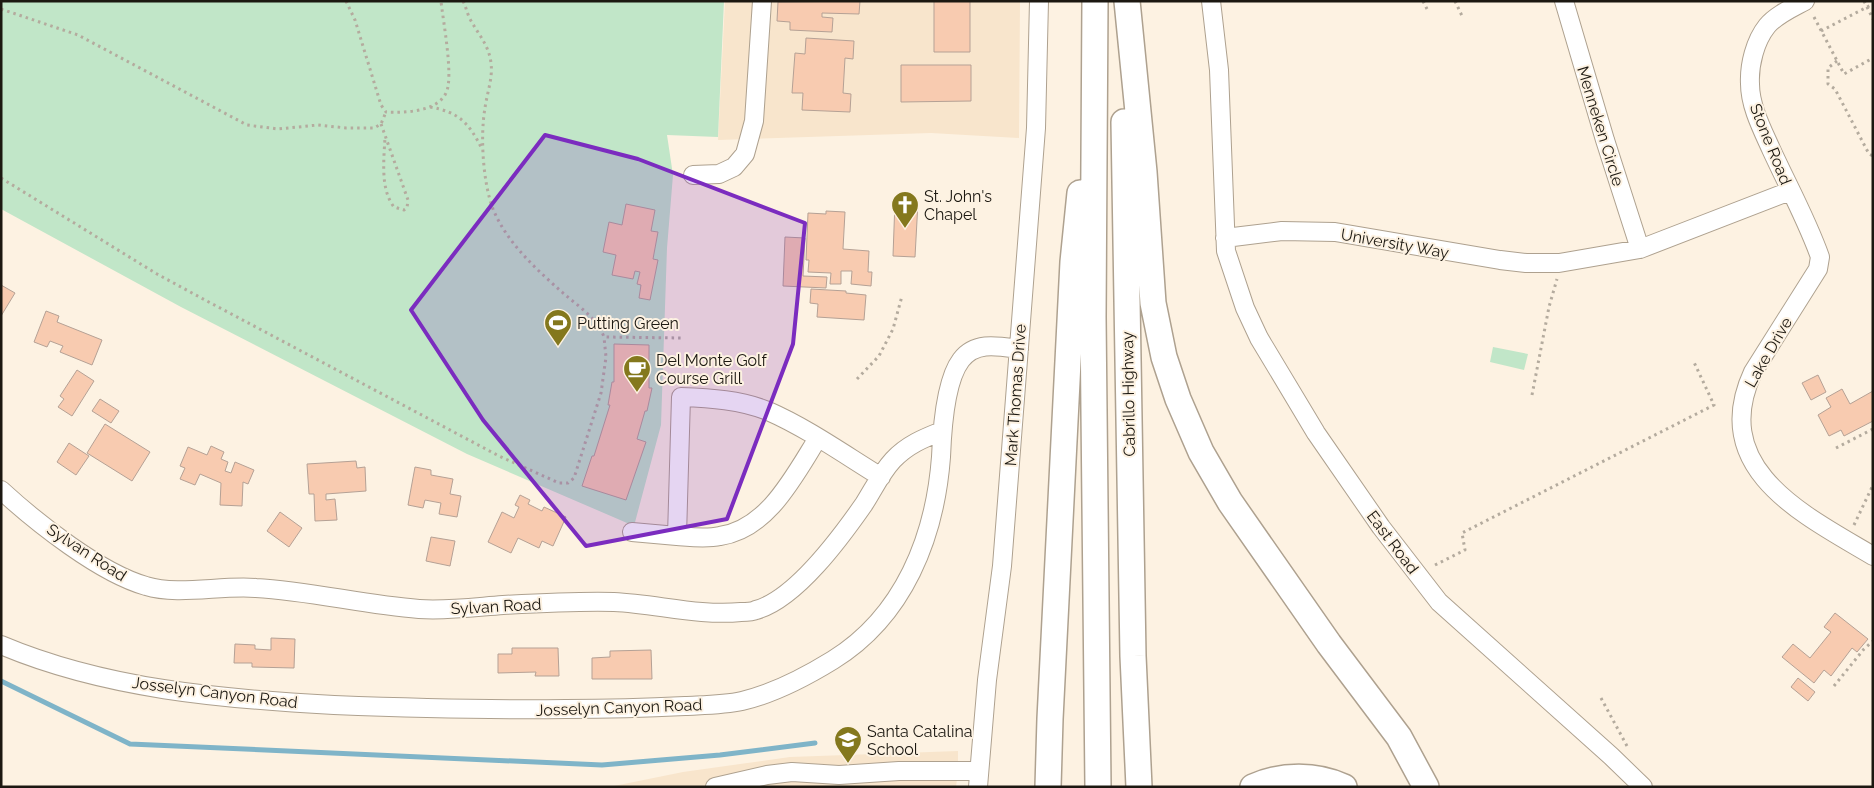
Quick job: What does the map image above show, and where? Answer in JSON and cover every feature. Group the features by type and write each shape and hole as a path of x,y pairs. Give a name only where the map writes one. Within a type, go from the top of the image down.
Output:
{"highway":[{"name":"Cabrillo Highway","path":"1095,1 1093,317 1098,787"},
{"name":"Cabrillo Highway","path":"1123,1 1133,656 1139,787"},
{"path":"1127,1 1144,172 1153,303 1172,384 1192,435 1240,518 1329,644 1399,737 1426,787"},
{"path":"1048,787 1073,262 1076,223 1095,87"},
{"path":"1329,644 1381,730 1406,787"},
{"path":"1034,787 1050,719"},
{"path":"1253,787 1276,780 1300,778 1324,780 1344,787"}],"street":[{"path":"693,175 720,174 734,167 745,154 754,121 762,1"},
{"name":"Mark Thomas Drive","path":"979,779 987,680 1002,566 1019,349 1036,119 1039,1"},
{"path":"1211,1 1219,70 1225,238"},
{"name":"Menneken Circle","path":"1564,1 1604,140 1640,249"},
{"name":"Stone Road","path":"1790,191 1761,126 1752,100 1750,70 1753,56 1766,27 1774,19 1805,1"},
{"name":"University Way","path":"1225,238 1282,231 1334,232 1500,260 1544,264 1569,262 1640,249 1790,191"},
{"name":"Lake Drive","path":"1790,191 1815,242 1820,257 1818,269 1753,372 1745,389 1741,408 1742,430 1752,461 1769,485 1784,500 1804,515 1873,556"},
{"name":"East Road","path":"1225,238 1230,266 1245,308 1259,338 1316,433 1381,527 1439,602 1612,756 1643,787"},
{"name":"Josselyn Canyon Road","path":"1,645 44,662 113,680 168,689 284,702 394,708 534,710 640,708 741,701 773,691 834,659 864,636 887,612 908,582 921,554 931,524 936,496 942,431 952,379 961,360 975,348 992,346 1019,349"},
{"path":"677,536 681,397 735,402 767,411 818,438 881,477"},
{"name":"Sylvan Road","path":"1,490 21,508 81,552 124,578 162,590 240,587 287,589 421,609 452,609 568,601 639,604 714,614 756,611 780,600 802,580 840,536 892,460 910,444 942,431"},
{"path":"632,532 677,536 720,536 737,532 752,524 772,506 818,438"},
{"path":"715,787 767,775 792,772 839,774 899,771 979,779"}],"path":[{"path":"346,1 355,20 381,105 386,112"},
{"path":"386,112 414,112 429,106 445,96 449,85 441,1"},
{"path":"1,178 157,274 205,300 499,456 559,483 568,484 574,478 584,450 603,381 606,357 604,337 593,319 526,258 507,235 496,216 490,200 483,152 482,130 491,65 487,46 470,18 463,1"},
{"path":"1423,1 1427,9"},
{"path":"1455,1 1463,18"},
{"path":"1864,1 1873,19"},
{"path":"1821,31 1873,4"},
{"path":"1,8 78,34 247,124 278,129 318,125 374,128 381,124 386,112"},
{"path":"1814,17 1844,74 1873,58"},
{"path":"1837,62 1828,68 1828,84 1836,90 1869,154 1873,156"},
{"path":"429,106 451,112 466,123 483,152"},
{"path":"381,124 408,200 407,208 404,210 394,207 388,198 385,182 385,137"},
{"path":"1532,396 1549,307 1558,275"},
{"path":"857,379 879,356 893,329 902,296"},
{"path":"604,337 683,338"},
{"path":"1435,565 1465,550 1462,533 1714,405 1693,360"},
{"path":"1836,448 1873,429"},
{"path":"1847,541 1873,485"},
{"path":"1834,686 1864,649 1873,641"},
{"path":"1601,698 1628,747"}],"highlighted area":[{"path":"545,135 638,159 805,223 793,344 727,519 586,546 483,420 411,310"}],"shaded area":[{"path":"725,1 1020,1 1019,138 931,133 718,140"},
{"name":"Santa Catalina School","path":"958,751 956,787 609,787 683,772 790,757"}],"green space":[{"path":"1,1 724,1 718,137 667,135 673,175 667,248 661,425 634,526 467,454 181,307 1,209"},
{"path":"1493,347 1528,354 1524,370 1490,362"}],"building":[{"path":"860,1 859,14 822,13 822,17 833,18 832,32 790,30 790,22 777,21 778,2"},
{"path":"934,1 970,1 970,52 934,52"},
{"path":"806,38 854,41 853,59 845,58 843,93 851,94 850,112 802,110 803,93 792,93 795,53 805,54"},
{"path":"901,65 971,65 971,101 901,102"},
{"name":"St. John's Chapel","path":"895,201 918,202 915,257 893,256"},
{"path":"626,204 655,210 651,231 658,232 653,259 658,260 650,300 639,298 641,285 637,284 640,272 635,271 633,279 612,275 616,255 603,252 609,222 622,225"},
{"path":"826,211 845,212 843,249 869,251 868,272 872,272 871,286 851,284 852,271 841,271 841,284 830,284 831,273 808,272 809,260 806,260 808,213 826,214"},
{"path":"785,237 805,238 803,276 827,277 826,288 783,286"},
{"path":"1,285 15,293 1,316"},
{"path":"811,289 846,291 846,293 866,295 864,320 817,317 818,304 810,303"},
{"path":"46,311 59,316 57,322 102,340 92,365 60,352 63,346 50,341 47,347 34,342"},
{"path":"614,344 649,345 649,388 652,388 647,411 645,411 637,439 646,442 626,500 582,486 592,456 594,456 610,405 608,405 612,382 614,382"},
{"path":"77,370 94,381 72,416 58,407 64,399 60,396"},
{"path":"1818,375 1826,392 1811,400 1802,383"},
{"path":"1842,389 1850,404 1873,391 1873,421 1844,436 1841,430 1829,436 1818,415 1831,407 1826,398"},
{"path":"100,399 119,411 111,423 92,411"},
{"path":"105,424 150,452 132,481 87,453"},
{"path":"69,443 89,456 76,475 57,462"},
{"path":"211,446 224,452 221,459 228,462 225,471 231,473 235,462 254,470 248,484 243,482 242,506 220,505 221,483 200,474 195,485 180,479 185,468 180,466 188,447 207,455"},
{"path":"356,461 357,468 365,467 366,491 326,494 326,500 335,499 337,520 315,521 314,494 309,494 307,464"},
{"path":"415,467 431,470 431,475 453,479 450,494 461,496 457,517 439,514 441,503 425,500 423,508 408,505"},
{"path":"520,495 530,500 528,504 542,511 544,507 566,517 553,546 542,541 539,548 518,538 511,553 488,542 502,512 514,518 519,507 515,505"},
{"path":"280,512 302,528 289,547 267,531"},
{"path":"431,537 455,541 450,566 426,561"},
{"path":"1835,613 1868,639 1857,652 1852,648 1831,676 1824,670 1814,683 1782,657 1793,644 1810,658 1831,632 1824,627"},
{"path":"271,638 295,639 294,668 252,667 252,663 234,663 235,644 255,645 255,649 271,650"},
{"path":"512,648 558,648 559,676 535,676 536,672 498,673 498,654 512,654"},
{"path":"651,650 652,679 592,679 592,658 610,657 610,651"},
{"path":"1798,678 1815,692 1808,701 1791,687"}],"waterway":[{"path":"1,681 130,744 602,765 720,755 815,743"}],"place":[{"name":"St. John's Chapel","path":"905,229"},
{"name":"Putting Green","path":"558,347"},
{"name":"Del Monte Golf Course Grill","path":"637,393"},
{"name":"Santa Catalina School","path":"848,764"}]}
